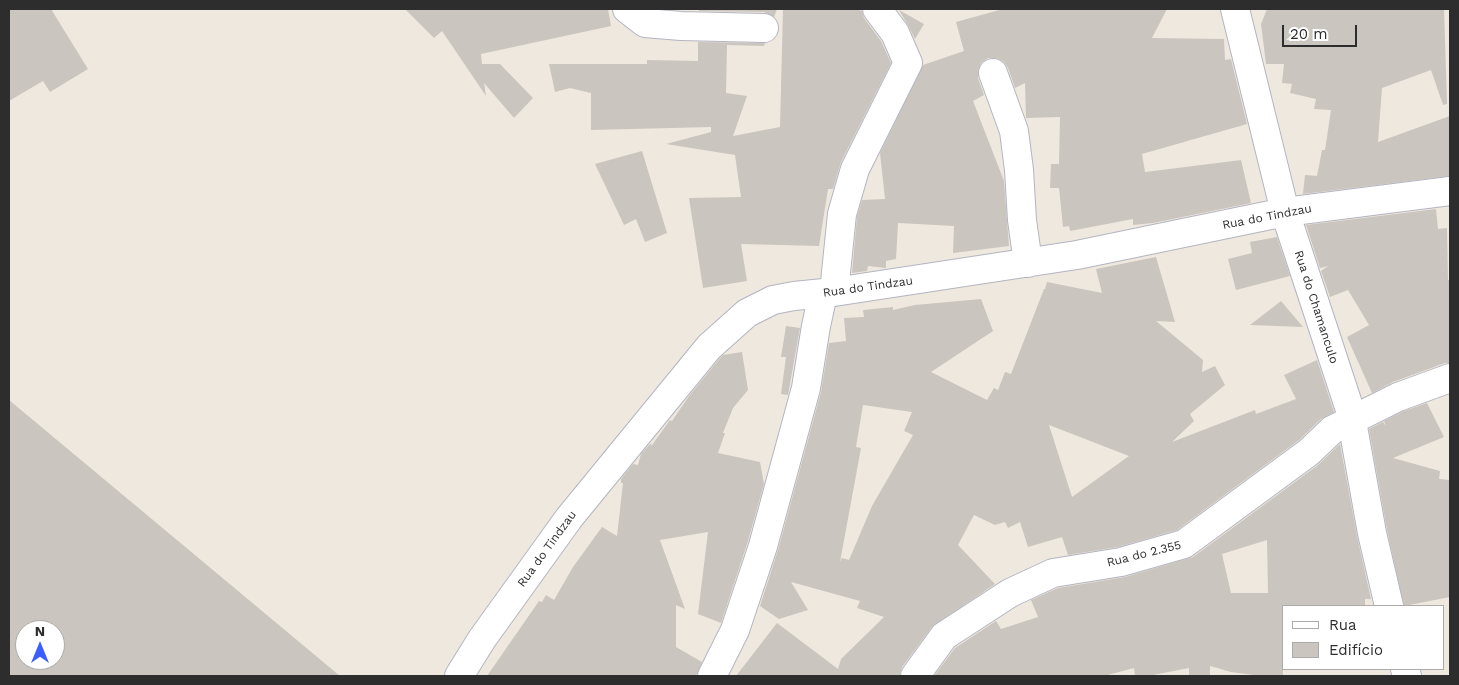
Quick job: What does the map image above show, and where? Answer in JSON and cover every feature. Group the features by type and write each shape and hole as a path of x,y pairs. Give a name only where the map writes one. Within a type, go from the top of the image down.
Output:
{"street":[{"path":"628,9 645,23 764,28"},
{"path":"712,676 735,630 763,546 806,388 816,326 829,293 842,214 855,169 908,63 895,33 877,9"},
{"name":"Rua do Chamanculo","path":"1235,9 1285,212 1352,419 1372,533 1389,605"},
{"path":"993,73 1014,131 1028,263"},
{"name":"Rua do Tindzau","path":"459,676 482,639 569,518 709,347 747,313 773,300 1077,255 1285,212 1450,191"},
{"name":"Rua do 2.355","path":"915,676 944,636 1010,593 1053,573 1121,562 1184,544 1309,452 1332,430 1398,397 1450,378"}],"building":[{"path":"9,9 51,9 88,69 50,92 43,81 9,101"},
{"path":"405,9 608,9 611,26 481,54 482,64 500,64 533,98 514,118 484,83 486,96 442,31 434,38"},
{"path":"699,9 777,9 774,17 764,12 699,11"},
{"path":"783,9 856,9 862,11 864,18 881,41 891,63 841,162 833,189 828,189 819,246 741,244 747,281 703,288 689,198 741,197 735,155 666,144 711,132 711,127 591,130 591,93 570,88 555,92 549,64 647,64 647,60 698,61 698,42 765,43 764,46 727,45 726,93 747,96 733,136 780,127"},
{"path":"1003,9 1167,9 1152,38 1224,39 1225,60 1231,59 1247,124 1142,154 1145,172 1241,160 1251,203 1153,223 1133,225 1133,219 1070,231 1069,226 1063,227 1059,188 1050,188 1051,164 1059,164 1060,117 1026,118 1025,83 1015,88 1008,68 1003,61 996,58 988,58 981,63 978,71 978,78 984,95 973,101 1004,181 1009,246 953,253 954,226 898,223 896,259 886,261 886,268 868,266 867,271 852,273 857,217 862,200 885,199 880,153 923,65 964,51 956,22"},
{"path":"1267,9 1444,9 1447,104 1443,105 1431,70 1382,88 1378,142 1450,116 1450,176 1303,194 1305,175 1317,176 1322,150 1325,150 1331,110 1314,109 1316,99 1290,93 1292,84 1282,83 1284,64 1266,64 1261,24"},
{"path":"899,10 924,24 915,39 909,27"},
{"path":"642,151 667,233 645,242 636,219 624,225 595,164"},
{"path":"1436,209 1438,229 1447,228 1448,280 1450,280 1450,363 1445,363 1393,382 1372,393 1347,337 1369,325 1348,290 1330,297 1321,271 1328,266 1320,268 1306,225"},
{"path":"1277,237 1290,276 1236,290 1228,259 1252,253 1250,242"},
{"path":"1156,257 1175,322 1156,321 1203,360 1202,372 1215,366 1225,385 1190,414 1194,421 1172,442 1255,410 1256,414 1296,399 1284,375 1317,360 1334,412 1321,419 1299,440 1177,530 1118,547 1068,555 1062,537 1028,547 1020,522 1008,528 1005,522 995,525 974,515 958,545 995,584 932,627 902,667 900,676 736,676 777,623 838,669 841,659 884,617 857,608 860,601 791,582 808,610 779,619 760,606 778,550 821,392 829,343 846,341 844,318 864,317 863,310 893,307 893,310 915,305 981,299 993,331 931,372 987,400 994,388 998,390 1005,372 1011,374 1047,282 1102,293 1096,269","holes":["863,405 912,412 904,431 913,435 872,506 849,560 842,558 840,562 861,448 856,447","1049,425 1129,456 1072,497"]},
{"path":"1281,301 1303,327 1250,325"},
{"path":"786,326 800,328 788,395 781,394 786,357 781,357"},
{"path":"742,352 748,390 733,408 723,433 725,433 718,453 760,462 764,484 748,541 721,623 698,614 708,532 660,540 685,609 676,605 676,647 702,662 696,676 487,676 539,601 542,602 546,595 554,600 573,567 602,527 617,536 623,483 621,483 621,479 633,464 638,465 641,454 650,444 652,445 670,420 672,421 689,396 720,358 723,355"},
{"path":"9,400 340,676 9,676"},
{"path":"1427,403 1444,437 1393,458 1440,471 1439,479 1450,480 1450,597 1409,605 1404,605 1387,530 1369,429 1383,422 1386,426 1384,421 1404,411"},
{"path":"1340,444 1371,599 1365,599 1365,605 1282,605 1283,676 1261,676 1231,672 1210,666 1210,676 1189,676 1189,668 1148,676 1135,676 1134,668 1104,676 934,676 955,648 996,621 1001,629 1038,617 1031,600 1058,588 1125,577 1193,557 1318,465","holes":["1267,540 1268,593 1231,593 1222,554"]}]}
